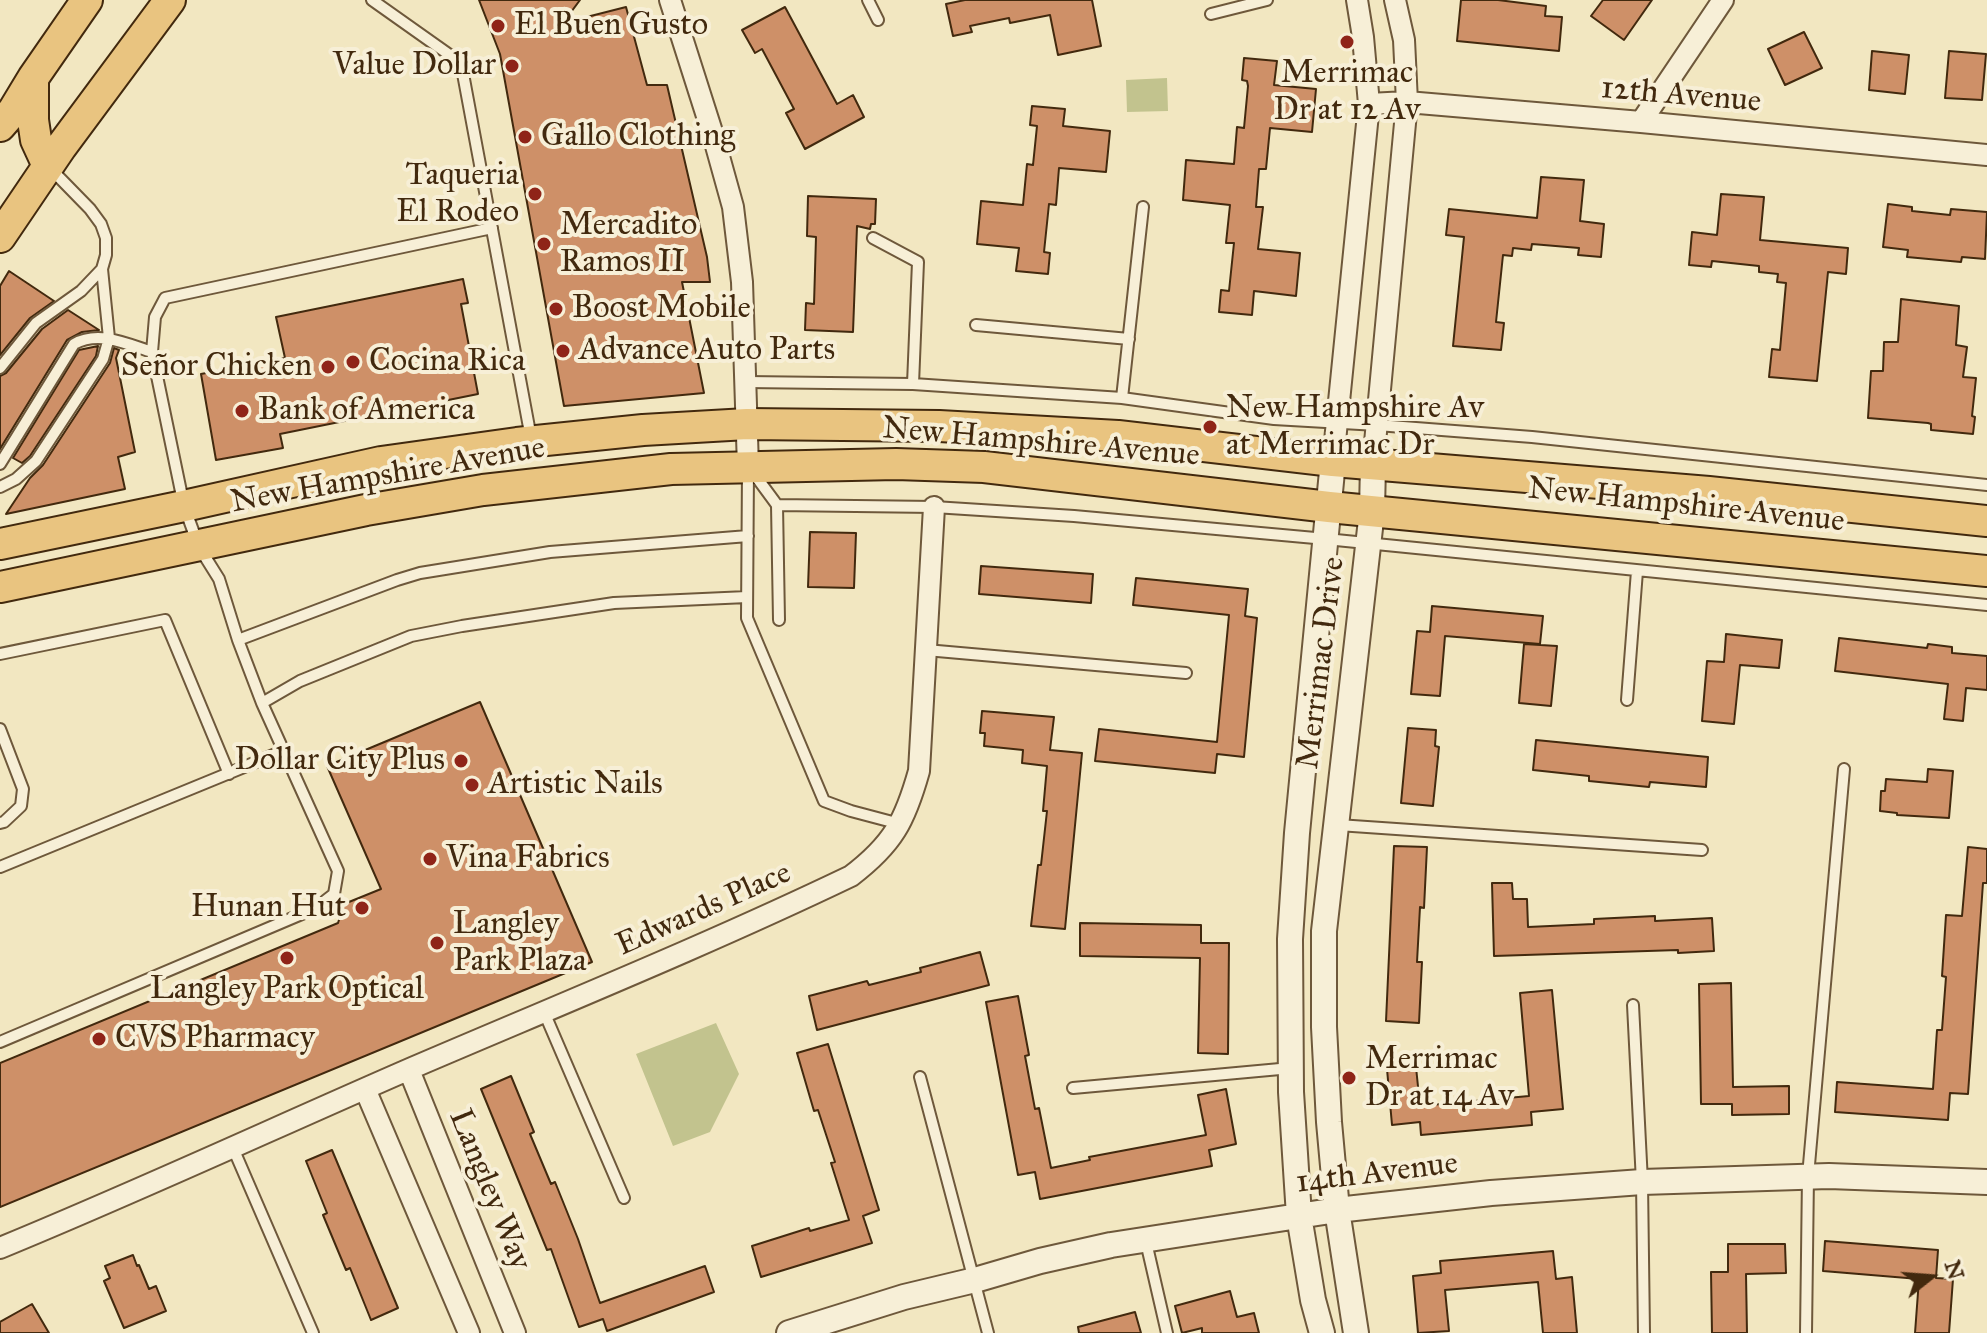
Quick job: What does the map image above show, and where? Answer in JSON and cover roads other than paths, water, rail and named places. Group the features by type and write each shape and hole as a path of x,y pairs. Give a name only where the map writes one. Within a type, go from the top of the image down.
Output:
{"main road":[{"path":"0,126 87,0"},
{"path":"0,237 170,0"},
{"path":"33,78 36,140 48,166"},
{"name":"New Hampshire Avenue","path":"0,544 381,462 531,441 747,424 939,426 1103,435 1333,461 1709,492 1987,521"},
{"name":"New Hampshire Avenue","path":"0,587 366,510 483,490 671,469 896,464 984,467 1329,507 1987,571"}],"street":[{"path":"670,0 733,207 742,282 748,467"},
{"name":"Merrimac Drive","path":"1322,1333 1313,1300 1299,1216 1291,1068 1290,939 1336,423 1369,104 1357,0"},
{"name":"Merrimac Drive","path":"1356,1333 1337,1210 1329,1122 1324,1027 1324,931 1372,511 1373,464 1407,102 1404,40 1395,0"},
{"path":"1641,122 1723,0"},
{"name":"12th Avenue","path":"1369,104 1407,102 1987,155"},
{"name":"Edwards Place","path":"0,1248 712,941 851,876 892,839 910,801 919,771 934,507"},
{"name":"Langley Way","path":"409,1070 515,1333"},
{"path":"365,1089 469,1333"},
{"name":"14th Avenue","path":"789,1333 904,1297 1111,1245 1337,1210 1491,1193 1642,1182 1808,1176 1987,1182"}],"lane":[{"path":"372,0 461,63 531,441"},
{"path":"868,0 878,20"},
{"path":"1211,14 1267,0"},
{"path":"0,487 16,479 36,461 103,359 109,338 102,269 106,238 90,209 48,166"},
{"path":"1122,398 1143,207"},
{"path":"0,1042 316,908 334,894 338,871 262,703 219,579 199,547 184,506 152,352 155,317 165,298 492,228"},
{"path":"873,238 918,262 913,384"},
{"path":"0,368 36,323 81,291 102,269"},
{"path":"976,325 1129,339"},
{"path":"0,464 74,344 83,339 109,338 152,352"},
{"path":"746,382 913,384 1122,398 1274,419 1532,437 1987,485"},
{"path":"748,467 777,505 779,620"},
{"path":"748,467 747,618 824,801 900,824"},
{"path":"777,505 934,507 1074,516 1987,605"},
{"path":"238,640 420,573 550,552 748,536"},
{"path":"1627,700 1637,571"},
{"path":"262,703 300,681 411,636 614,603 747,597"},
{"path":"0,654 165,620 229,774"},
{"path":"926,650 1186,673"},
{"path":"0,729 23,789 21,806 0,823"},
{"path":"0,867 283,751"},
{"path":"1806,1333 1808,1176 1844,769"},
{"path":"1336,824 1702,850"},
{"path":"1633,1005 1642,1182 1644,1333"},
{"path":"544,1012 624,1198"},
{"path":"1073,1088 1291,1068"},
{"path":"920,1077 988,1333"},
{"path":"233,1148 313,1333"},
{"path":"1145,1240 1167,1333"}],"place":[{"name":"El Buen Gusto","path":"498,26"},
{"name":"Merrimac Dr at 12 Av","path":"1347,42"},
{"name":"Value Dollar","path":"512,66"},
{"name":"Gallo Clothing","path":"525,137"},
{"name":"Taqueria El Rodeo","path":"535,194"},
{"name":"Mercadito Ramos II","path":"544,244"},
{"name":"Boost Mobile","path":"556,309"},
{"name":"Advance Auto Parts","path":"563,351"},
{"name":"Cocina Rica","path":"353,362"},
{"name":"Señor Chicken","path":"328,367"},
{"name":"Bank of America","path":"242,411"},
{"name":"New Hampshire Av at Merrimac Dr","path":"1210,427"},
{"name":"Dollar City Plus","path":"461,761"},
{"name":"Artistic Nails","path":"472,785"},
{"name":"Vina Fabrics","path":"430,859"},
{"name":"Hunan Hut","path":"362,908"},
{"name":"Langley Park Plaza","path":"437,943"},
{"name":"Langley Park Optical","path":"287,958"},
{"name":"CVS Pharmacy","path":"99,1039"},
{"name":"Merrimac Dr at 14 Av","path":"1349,1078"}]}
